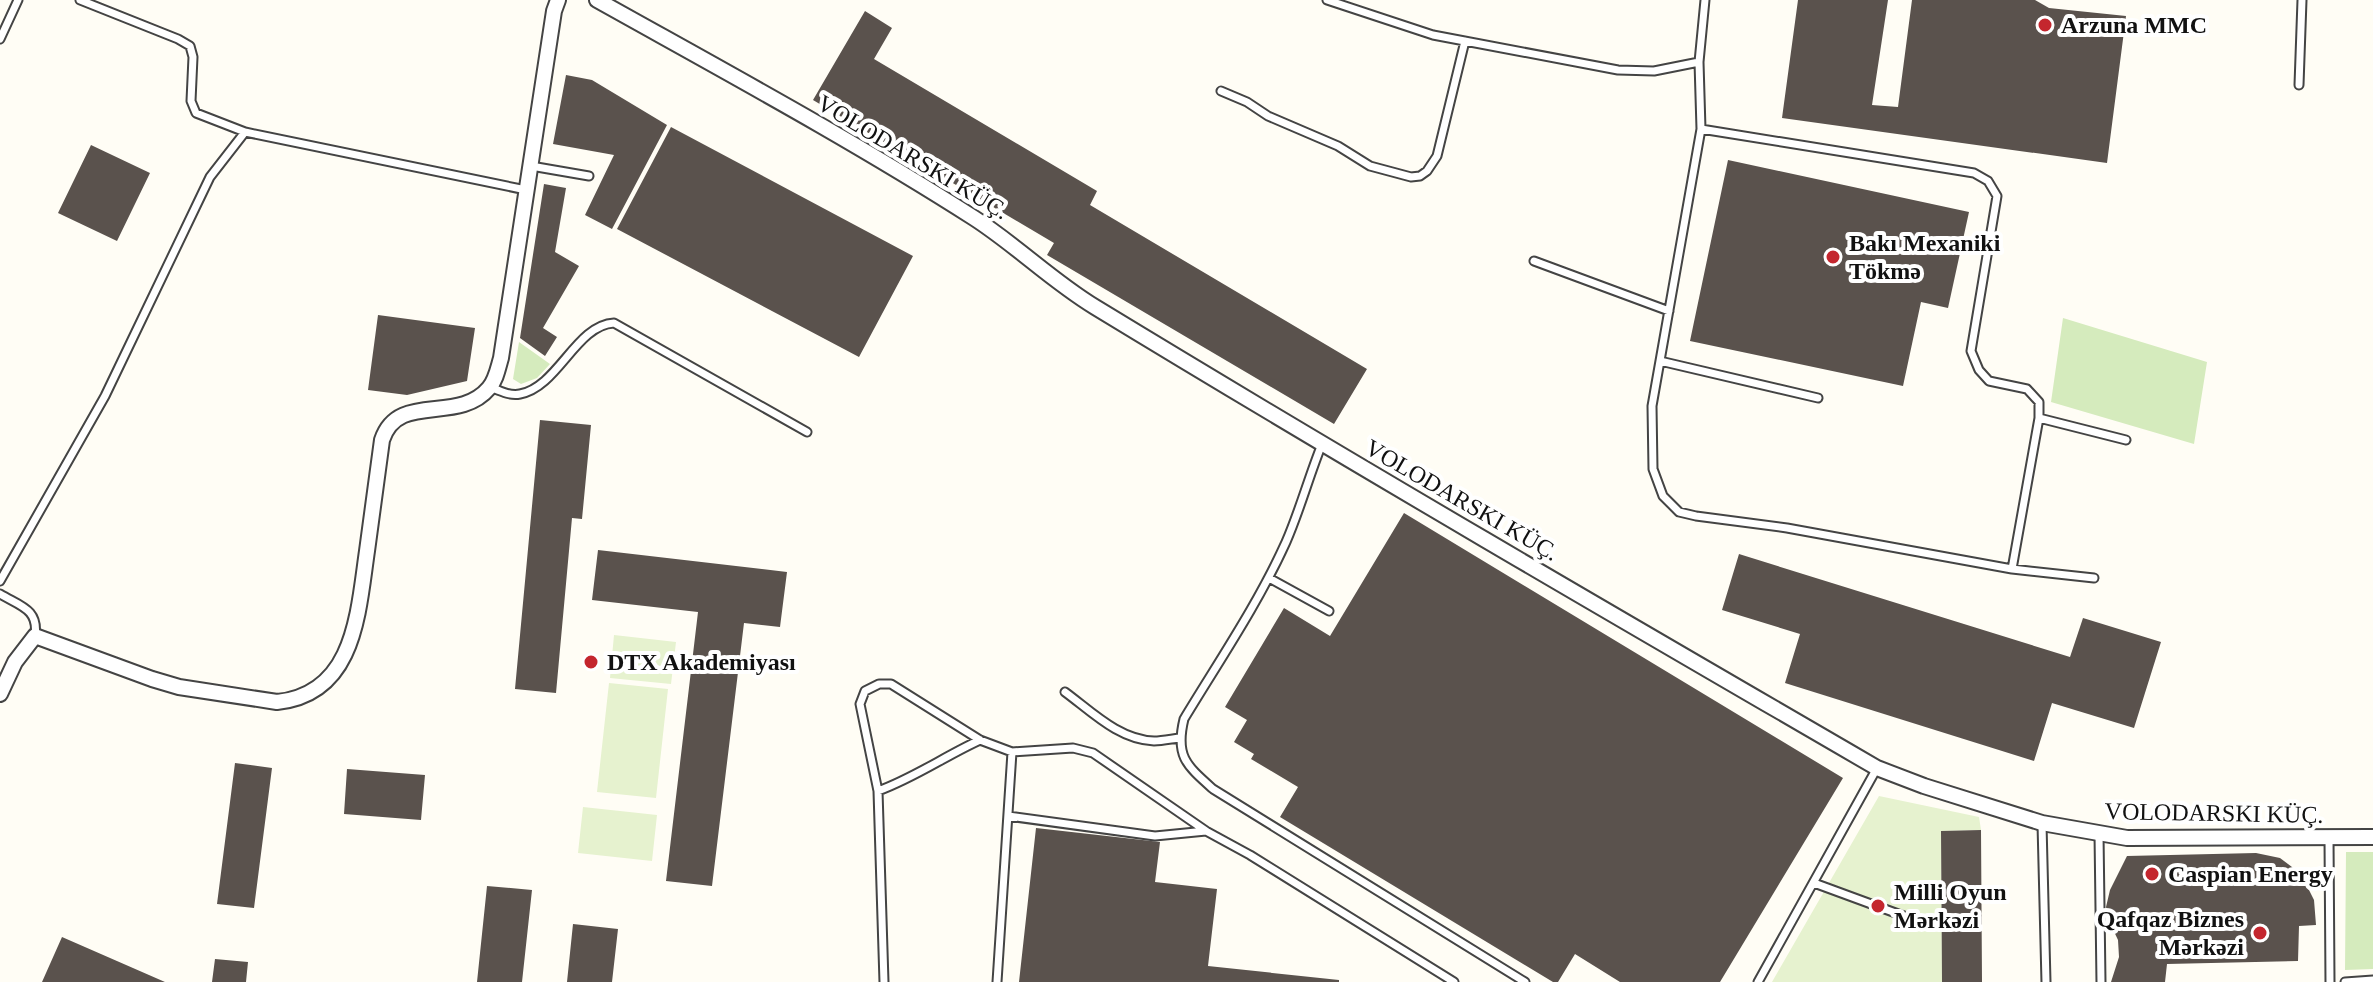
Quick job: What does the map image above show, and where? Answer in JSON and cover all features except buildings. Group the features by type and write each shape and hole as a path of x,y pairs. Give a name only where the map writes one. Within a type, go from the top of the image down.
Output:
{"street":[{"path":"0,694 15,662 35,636 179,687 277,702 309,694 334,671 347,652 354,633 386,429 401,415 463,406 477,398 490,387 501,358 529,165 558,0"},
{"name":"VOLODARSKI KÜÇ.","path":"597,0 799,114 971,217 1008,241 1070,291 1322,444 1877,768 2042,823 2127,838 2373,837"}],"lane":[{"path":"0,39 18,0"},
{"path":"80,0 190,46 193,57 191,101 196,113 245,132 526,190"},
{"path":"1327,0 1433,35 1618,70 1654,71 1699,62"},
{"path":"1705,0 1699,62 1701,129 1652,406 1653,469 1663,496 1679,512 1787,528 2012,569 2094,578"},
{"path":"2299,85 2302,0"},
{"path":"1221,91 1247,102 1268,116 1338,146 1370,166 1411,177 1420,176 1437,156 1465,41"},
{"path":"1701,129 1974,173 1988,181 1997,196 1971,351 1979,370 1989,381 2027,389 2039,402 2039,418 2012,569"},
{"path":"0,581 105,396 210,177 245,132"},
{"path":"529,165 589,176"},
{"path":"1534,261 1669,311"},
{"path":"490,387 518,395 532,390 592,330 604,323 614,323 807,432"},
{"path":"1660,361 1818,398"},
{"path":"2039,418 2126,440"},
{"path":"1322,444 1304,500 1269,578 1184,719 1179,738 1183,758 1213,789 1525,982"},
{"path":"1269,578 1329,611"},
{"path":"0,594 32,613 37,623 35,636"},
{"path":"884,982 878,791 860,704 865,691 879,684 891,684 980,740 1012,752 1073,748 1093,753 1206,831 1454,982"},
{"path":"1065,692 1111,726 1135,738 1152,741 1179,738"},
{"path":"878,791 920,773 951,753 980,740"},
{"path":"997,982 1012,752"},
{"path":"1758,982 1877,768"},
{"path":"1008,816 1144,835 1206,831"},
{"path":"2042,823 2046,982"},
{"path":"2099,834 2101,982"},
{"path":"2329,838 2330,982"},
{"path":"1814,883 1931,926"},
{"path":"2345,982 2373,980"}],"green space":[{"path":"2063,318 2207,362 2194,444 2051,402"},
{"path":"519,342 550,364 537,378 521,384 513,379"},
{"path":"614,635 676,642 671,684 610,678"},
{"path":"609,683 668,689 656,798 597,792"},
{"name":"Milli Oyun Mərkəzi","path":"1879,796 1979,817 1981,830 1941,831 1942,982 1772,982"},
{"path":"583,807 657,815 652,861 578,853"},
{"path":"2346,852 2373,852 2373,969 2345,970"}],"place":[{"name":"Arzuna MMC","path":"2045,25"},
{"name":"Bakı Mexaniki Tökmə","path":"1833,257"},
{"name":"DTX Akademiyası","path":"591,662"},
{"name":"Caspian Energy","path":"2152,874"},
{"name":"Milli Oyun Mərkəzi","path":"1878,906"},
{"name":"Qafqaz Biznes Mərkəzi","path":"2260,933"}]}
